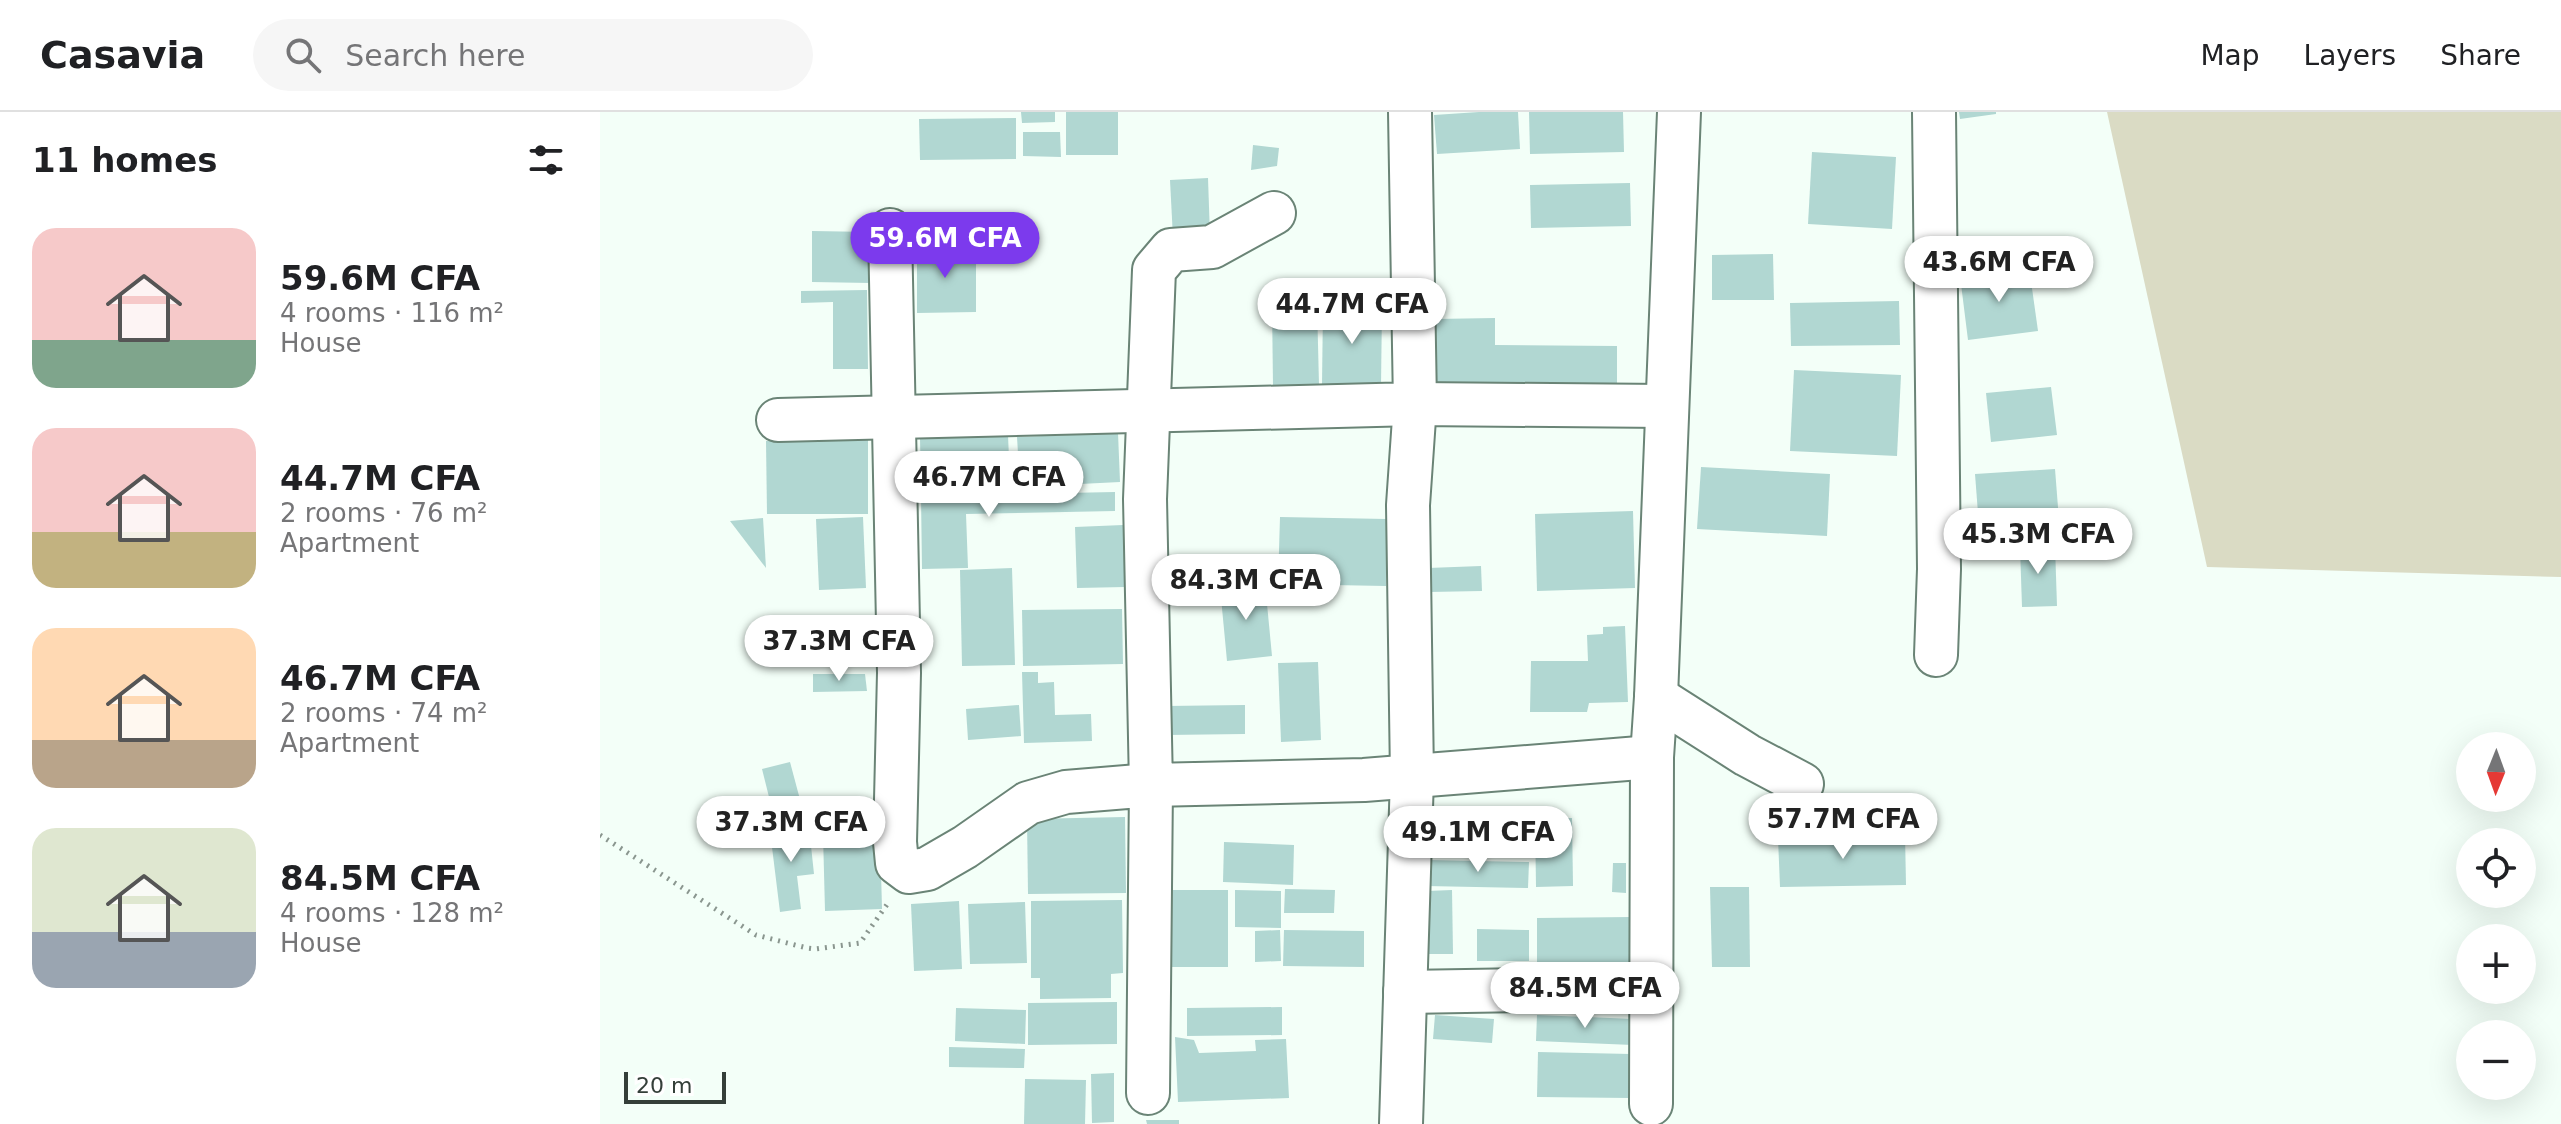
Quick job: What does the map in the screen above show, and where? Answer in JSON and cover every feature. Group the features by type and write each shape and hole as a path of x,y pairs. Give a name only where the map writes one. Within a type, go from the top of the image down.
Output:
{"street":[{"path":"1401,1124 1412,777 1408,536 1415,404 1410,112"},
{"path":"1651,1104 1652,757 1679,112"},
{"path":"1934,112 1939,569 1936,655"},
{"path":"1148,1093 1151,785 1145,499 1154,270 1171,250 1212,247 1274,213"},
{"path":"890,230 899,673 895,842 897,863 909,872 927,869 965,847 1028,803 1066,792 1151,785 1412,777 1652,757"},
{"path":"778,420 1415,404 1666,406"},
{"path":"1656,697 1747,755 1802,784"},
{"path":"1405,992 1651,988"}],"path":[{"path":"600,835 756,935 815,949 860,943 909,872"}],"green space":[{"path":"2107,112 2561,112 2561,577 2207,567"}],"building":[{"path":"1021,112 1055,112 1055,122 1022,123"},
{"path":"1066,112 1118,112 1118,155 1066,155"},
{"path":"1518,112 1520,149 1437,154 1434,115"},
{"path":"1529,112 1623,112 1624,152 1530,154"},
{"path":"1959,112 1996,112 1996,114 1960,119"},
{"path":"1016,118 1016,159 920,160 919,119"},
{"path":"1023,132 1060,132 1061,157 1023,156"},
{"path":"1253,145 1279,148 1277,166 1251,170"},
{"path":"1812,152 1896,157 1892,229 1808,224"},
{"path":"1208,178 1210,236 1173,238 1170,180"},
{"path":"1630,183 1631,226 1531,228 1530,185"},
{"path":"812,231 871,232 871,283 812,282"},
{"path":"917,239 941,239 940,253 976,253 976,312 917,313"},
{"path":"1773,254 1774,300 1712,300 1712,255"},
{"path":"2029,267 2038,331 1968,340 1960,276"},
{"path":"867,290 868,369 833,369 833,302 801,303 801,291"},
{"path":"1899,301 1900,345 1791,346 1790,303"},
{"path":"1317,304 1319,385 1273,386 1272,305"},
{"path":"1323,306 1382,307 1381,386 1322,385"},
{"path":"1495,318 1495,345 1617,346 1617,383 1435,383 1435,319"},
{"path":"1794,370 1901,375 1897,456 1790,451"},
{"path":"2051,387 2057,435 1991,442 1986,393"},
{"path":"1118,433 1120,482 1020,487 1017,437"},
{"path":"1008,435 1010,482 921,485 920,438"},
{"path":"868,440 868,514 767,514 766,441"},
{"path":"1701,467 1830,474 1827,536 1697,529"},
{"path":"2055,469 2059,520 1979,526 1975,474"},
{"path":"1115,492 1115,511 966,514 968,568 922,569 921,496"},
{"path":"1633,511 1635,588 1537,591 1535,514"},
{"path":"863,517 866,588 819,590 816,519"},
{"path":"1280,517 1387,519 1386,586 1278,584"},
{"path":"763,518 766,568 730,521"},
{"path":"1123,525 1125,587 1077,588 1075,527"},
{"path":"2055,546 2057,606 2022,607 2020,547"},
{"path":"1481,566 1482,591 1429,592 1428,568"},
{"path":"1012,568 1015,665 962,666 960,570"},
{"path":"1265,583 1272,656 1227,661 1220,587"},
{"path":"1122,609 1123,664 1023,666 1022,610"},
{"path":"1625,626 1628,702 1589,703 1587,712 1530,712 1531,661 1588,661 1587,635 1603,634 1603,627"},
{"path":"1318,662 1321,740 1281,742 1278,663"},
{"path":"1022,672 1038,672 1038,683 1054,682 1055,715 1091,714 1092,741 1024,743"},
{"path":"813,674 865,674 867,691 813,692"},
{"path":"1019,705 1021,736 968,740 966,709"},
{"path":"1245,705 1245,734 1166,735 1166,706"},
{"path":"790,762 806,822 777,829 762,769"},
{"path":"1125,817 1126,893 1028,894 1027,819"},
{"path":"1535,818 1572,818 1573,886 1536,887"},
{"path":"809,827 814,874 797,876 801,909 780,912 770,831"},
{"path":"880,833 882,909 825,911 823,834"},
{"path":"1905,834 1906,885 1780,887 1778,838"},
{"path":"1224,842 1294,845 1293,885 1223,882"},
{"path":"1427,860 1529,862 1528,888 1426,886"},
{"path":"1613,863 1626,863 1626,893 1612,892"},
{"path":"1710,887 1749,887 1750,967 1712,967"},
{"path":"1285,889 1335,890 1334,913 1284,913"},
{"path":"1162,890 1228,890 1228,967 1162,967"},
{"path":"1235,890 1281,891 1281,928 1235,927"},
{"path":"1452,890 1453,954 1428,954 1427,891"},
{"path":"1122,900 1123,973 1111,974 1111,998 1040,999 1040,978 1031,978 1031,901"},
{"path":"959,901 962,969 914,971 911,904"},
{"path":"1025,902 1027,963 970,964 968,904"},
{"path":"1631,917 1631,963 1537,963 1537,918"},
{"path":"1477,929 1529,930 1529,961 1477,961"},
{"path":"1280,930 1281,961 1255,962 1255,931"},
{"path":"1284,930 1364,931 1364,967 1283,966"},
{"path":"1117,1002 1117,1044 1028,1045 1028,1003"},
{"path":"1282,1007 1282,1035 1187,1036 1187,1008"},
{"path":"956,1008 1026,1010 1025,1044 955,1041"},
{"path":"1435,1015 1494,1019 1492,1043 1433,1039"},
{"path":"1537,1015 1634,1019 1633,1045 1536,1041"},
{"path":"1175,1037 1194,1040 1199,1053 1256,1051 1255,1040 1286,1039 1289,1098 1178,1102"},
{"path":"949,1047 1025,1049 1024,1068 949,1067"},
{"path":"1538,1052 1631,1054 1630,1098 1537,1097"},
{"path":"1114,1073 1114,1122 1092,1123 1091,1074"},
{"path":"1025,1079 1086,1080 1085,1124 1024,1124"},
{"path":"1146,1120 1179,1120 1179,1124 1147,1124"}]}
